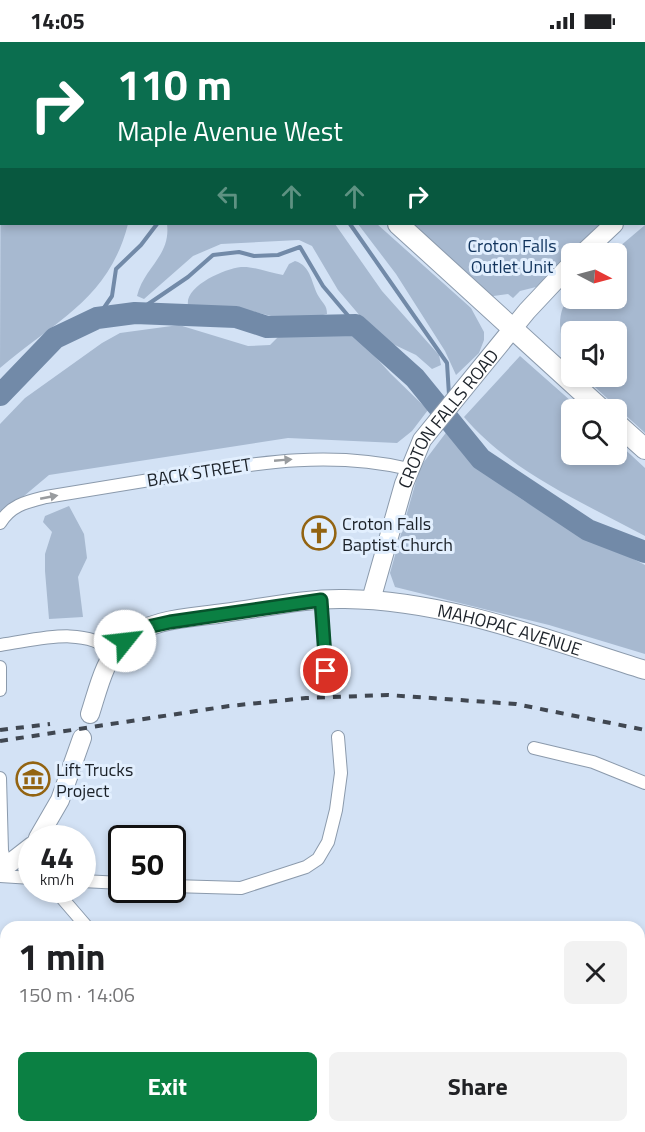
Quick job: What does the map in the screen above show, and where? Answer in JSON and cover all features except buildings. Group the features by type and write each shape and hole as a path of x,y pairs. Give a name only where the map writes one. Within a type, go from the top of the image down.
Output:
{"main road":[{"path":"399,225 590,399"},
{"path":"594,243 613,225"},
{"name":"CROTON FALLS ROAD","path":"370,600 409,469 422,440 513,329 561,275"},
{"path":"627,433 645,449"},
{"name":"MAHOPAC AVENUE","path":"114,652 125,641 152,626 321,600 370,600 432,609 500,626 645,670"},
{"path":"90,714 114,652"},
{"path":"46,825 60,800 82,738"},
{"path":"2,872 18,858"}],"street":[{"name":"BACK STREET","path":"0,524 9,511 20,504 46,497 257,463 333,458 409,469"},
{"path":"321,600 326,671"},
{"path":"0,645 29,638 86,637 97,640 114,652"},
{"path":"0,667 0,690"},
{"path":"186,886 240,888 306,867 318,859 328,842 336,810 341,773 338,737"},
{"path":"534,748 593,762 645,783"},
{"path":"0,778 2,872 18,875"},
{"path":"66,903 82,921"}],"green space":[{"path":"0,225 128,225 108,272 94,290 60,322 0,368"},
{"path":"167,225 336,225 382,291 439,355 441,365 432,369 416,355 378,337 338,290 312,246 299,240 221,244 193,256 144,299 137,296 140,286 165,245"},
{"path":"359,225 378,225 471,308 484,332 484,340 479,353 456,375 445,351 396,274"},
{"name":"Croton Falls Outlet Unit","path":"409,225 603,225 583,243 561,243 561,264 536,287 520,291 513,298 508,294 486,297"},
{"path":"645,225 645,433 627,416 627,399 608,399 595,387 627,387 627,321 561,321 561,335 560,318 562,309 627,309 627,243 624,243"},
{"path":"295,261 301,263 308,271 316,292 326,307 327,314 307,319 283,319 235,307 219,309 188,305 189,298 199,285 225,271 246,267 283,275 289,264"},
{"path":"179,325 248,346 270,345 282,333 353,332 428,410 412,431 397,443 288,438 49,475 18,501 0,511 0,424 25,398 102,343 120,333"},
{"path":"520,356 569,399 561,399 561,465 627,465 627,451 645,468 645,536 549,485 526,470 483,437 464,417"},
{"path":"448,430 467,454 512,492 564,524 645,565 645,654 549,625 395,587 390,573 420,467"},
{"path":"69,506 84,534 87,558 78,577 83,617 49,619 45,554 52,532 43,522 45,516"}],"waterway":[{"path":"97,318 112,296 116,269 141,245 156,225"},
{"path":"351,225 447,363 449,395"},
{"path":"135,313 188,277 213,255 239,252 254,256 278,255 300,247 323,286 356,325"},
{"path":"0,395 55,338 97,318 135,313 236,317 267,327 356,325 415,378 481,459 588,530 645,552"},
{"path":"451,415 452,426"}],"railway":[{"path":"0,741 229,706 306,698 388,695 516,704 645,730"},
{"path":"0,730 50,724"}],"place":[{"name":"Croton Falls Baptist Church","path":"319,533"},
{"name":"Lift Trucks Project","path":"33,779"}],"route":[{"path":"125,641 137,632 170,622 321,600 326,671"}]}
